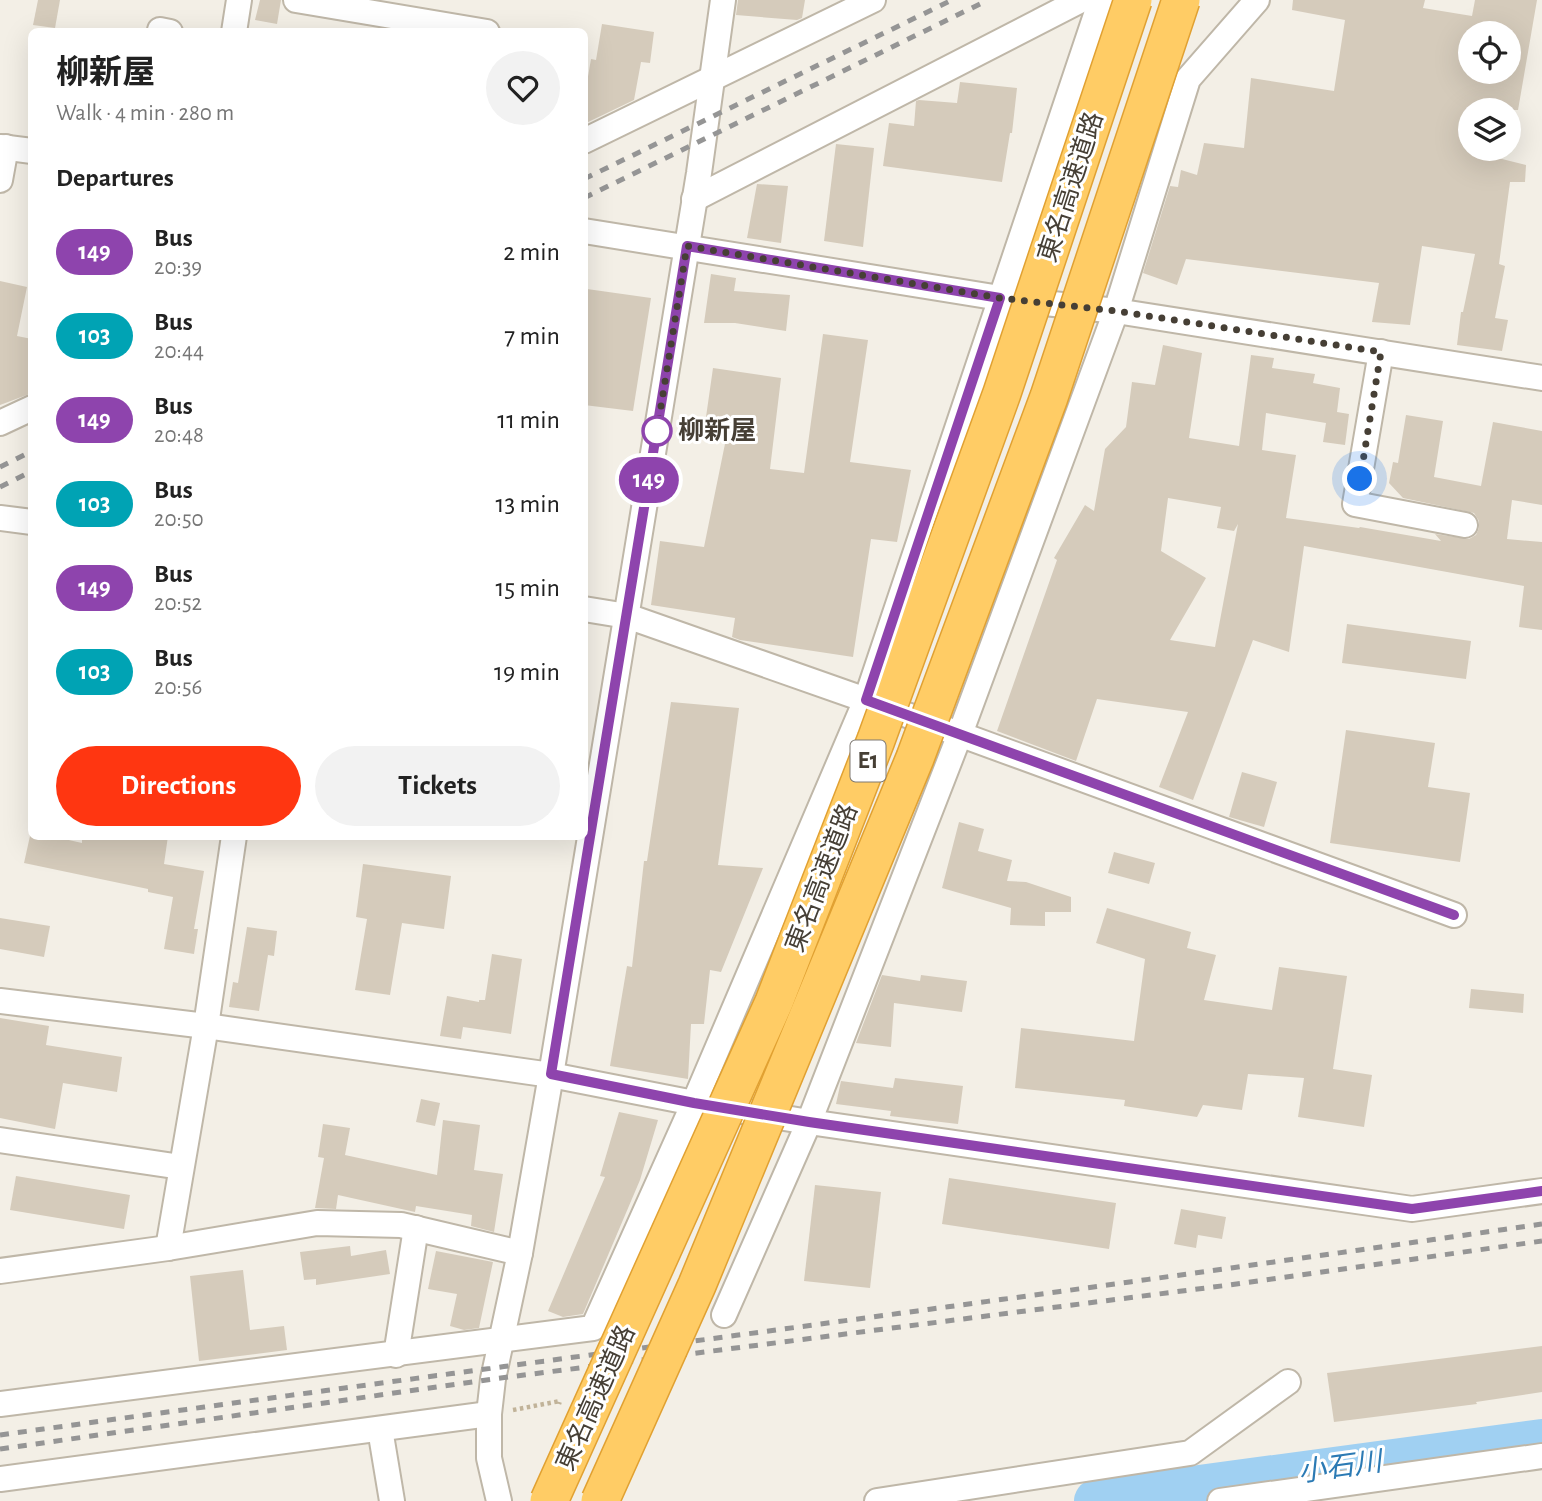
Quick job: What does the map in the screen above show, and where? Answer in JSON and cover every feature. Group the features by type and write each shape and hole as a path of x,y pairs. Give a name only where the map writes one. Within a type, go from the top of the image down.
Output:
{"highway":[{"name":"東名高速道路","path":"549,1501 774,1002 866,765 1002,393 1133,0"},
{"name":"東名高速道路","path":"600,1501 702,1272 915,758 1049,397 1181,0"}],"street":[{"path":"235,28 239,0"},
{"path":"296,0 463,28"},
{"path":"499,1501 489,1458 489,1414 493,1379 520,1253 551,1074 687,246 723,0"},
{"path":"588,139 873,0"},
{"path":"694,199 1081,0"},
{"path":"0,1404 593,1328 694,1103 866,700 1101,0"},
{"path":"724,1315 809,1122 960,734 1116,311 1188,79 1257,0"},
{"path":"0,180 3,147 28,150"},
{"path":"588,232 1000,298 1116,311 1542,378"},
{"path":"1381,352 1355,504 1465,525"},
{"path":"0,423 28,410"},
{"path":"0,518 28,522"},
{"path":"588,611 627,616 866,700 1454,915"},
{"path":"168,1248 206,1026 233,840"},
{"path":"0,1000 551,1074 694,1103 809,1122 1412,1209 1542,1191"},
{"path":"0,1140 181,1167"},
{"path":"0,1270 168,1248 317,1223 401,1225 520,1253"},
{"path":"396,1354 416,1228"},
{"path":"877,1501 1189,1453 1288,1382"},
{"path":"0,1479 489,1414"},
{"path":"380,1429 393,1501"},
{"path":"1220,1501 1542,1456"}],"path":[{"path":"489,1414 560,1401 554,1414"}],"building":[{"path":"38,0 60,0 55,28 33,25"},
{"path":"260,0 281,0 277,24 255,20"},
{"path":"738,0 805,0 802,18 797,20 736,15"},
{"path":"1293,0 1425,0 1423,8 1472,16 1475,0 1537,0 1520,98 1458,98 1458,161 1510,161 1526,165 1525,182 1510,182 1499,264 1505,266 1495,318 1508,320 1502,351 1457,345 1461,312 1475,254 1422,246 1410,325 1372,322 1379,283 1186,259 1177,285 1143,273 1170,186 1178,187 1181,170 1197,175 1204,143 1244,148 1251,78 1334,91 1345,20 1292,10"},
{"path":"602,24 654,32 650,63 641,62 634,100 588,122 588,77 591,59 596,60"},
{"path":"960,82 1017,88 1012,133 1002,182 883,166 889,123 914,126 916,101 919,100 957,103"},
{"path":"836,144 874,148 863,247 824,241"},
{"path":"757,184 788,186 781,243 747,238"},
{"path":"711,274 736,278 734,291 790,295 786,331 735,323 704,323"},
{"path":"0,281 27,287 17,336 28,338 28,394 0,405"},
{"path":"588,289 651,298 633,411 588,405"},
{"path":"823,334 868,340 850,462 911,470 897,542 871,539 853,657 740,640 732,637 735,618 651,605 660,541 704,547 727,434 704,431 713,368 781,378 770,469 804,473"},
{"path":"1163,345 1202,353 1189,438 1239,446 1251,355 1274,358 1272,368 1315,374 1313,383 1340,388 1337,412 1349,414 1345,445 1323,442 1326,423 1266,413 1262,450 1296,455 1286,518 1441,541 1435,534 1469,539 1476,535 1479,521 1474,513 1403,498 1389,483 1393,462 1398,463 1406,415 1443,421 1434,477 1481,486 1493,422 1542,431 1542,505 1512,500 1507,539 1542,542 1542,630 1519,627 1524,586 1304,546 1289,652 1253,640 1193,800 1159,787 1188,712 1097,699 1076,761 997,731 1057,560 1054,558 1085,505 1094,511 1105,449 1126,427 1132,382 1155,385","holes":["1168,498 1221,507 1217,528 1234,531 1238,524 1215,647 1170,640 1206,578 1161,551"]},
{"path":"1347,624 1471,641 1466,679 1342,663"},
{"path":"671,702 739,708 718,865 763,868 721,972 710,970 704,1024 691,1024 688,1079 610,1066 627,966 632,967 644,861 647,861"},
{"path":"1346,730 1435,743 1428,787 1470,793 1460,862 1330,843"},
{"path":"1242,772 1277,782 1264,827 1229,817"},
{"path":"959,822 984,829 978,851 1012,860 1007,881 1026,882 1071,897 1071,912 1045,912 1045,926 1010,925 1011,908 942,888"},
{"path":"29,840 69,840 82,843 82,840 167,840 164,864 204,871 194,929 198,929 194,954 164,949 173,897 148,892 148,889 24,863"},
{"path":"1114,852 1155,863 1149,884 1108,873"},
{"path":"363,864 451,876 444,929 402,923 390,995 355,990 367,919 356,917"},
{"path":"1107,908 1191,932 1187,948 1216,955 1204,1000 1272,1010 1279,967 1347,976 1333,1069 1372,1075 1364,1127 1298,1117 1304,1078 1248,1074 1242,1110 1203,1105 1197,1117 1124,1106 1125,1100 1015,1088 1021,1028 1134,1041 1145,959 1096,943"},
{"path":"0,918 50,926 44,957 0,949"},
{"path":"247,927 277,931 274,956 268,955 259,1011 229,1007 233,982 238,983"},
{"path":"492,954 522,959 511,1034 463,1027 461,1039 440,1036 447,996 479,1002 485,1000"},
{"path":"882,975 920,981 921,975 967,981 962,1012 894,1003 891,1047 856,1043"},
{"path":"1471,989 1524,994 1523,1013 1469,1008"},
{"path":"0,1018 49,1026 46,1045 122,1057 117,1092 63,1083 55,1129 0,1118"},
{"path":"895,1078 963,1086 958,1124 890,1116 891,1111 836,1104 841,1081 893,1088"},
{"path":"421,1099 440,1103 435,1126 416,1122"},
{"path":"619,1112 658,1120 640,1180 583,1314 563,1317 548,1311 605,1177 600,1176"},
{"path":"443,1120 480,1125 474,1170 503,1174 494,1232 471,1226 472,1215 416,1206 415,1212 338,1195 336,1209 315,1208 324,1158 318,1157 323,1124 350,1128 345,1155 437,1175"},
{"path":"16,1176 130,1195 124,1229 10,1210"},
{"path":"949,1178 1116,1203 1109,1249 942,1224"},
{"path":"815,1185 881,1192 870,1288 804,1281"},
{"path":"1181,1209 1226,1217 1222,1239 1198,1235 1196,1248 1174,1244"},
{"path":"350,1246 351,1256 386,1250 390,1274 316,1285 316,1279 304,1280 300,1252"},
{"path":"436,1251 493,1262 479,1328 464,1330 450,1326 457,1294 428,1289"},
{"path":"243,1270 250,1330 284,1326 287,1350 199,1361 190,1276"},
{"path":"1542,1346 1542,1392 1476,1402 1477,1404 1334,1422 1327,1373"}],"waterway":[{"name":"小石川","path":"1096,1501 1542,1441"}],"railway":[{"path":"588,177 952,0"},
{"path":"588,196 988,0"},
{"path":"0,467 28,453"},
{"path":"0,487 28,473"},
{"path":"0,1435 1542,1224"},
{"path":"0,1449 493,1379 1229,1285 1542,1241"}],"bus line":[{"name":"149","path":"1454,915 866,700 1000,298 687,246 551,1074 694,1103 809,1122 1412,1209 1542,1191"}],"place":[{"name":"柳新屋","path":"657,431"}],"route":[{"path":"657,431 687,246 1000,298 1116,311 1381,352 1360,479"}]}
